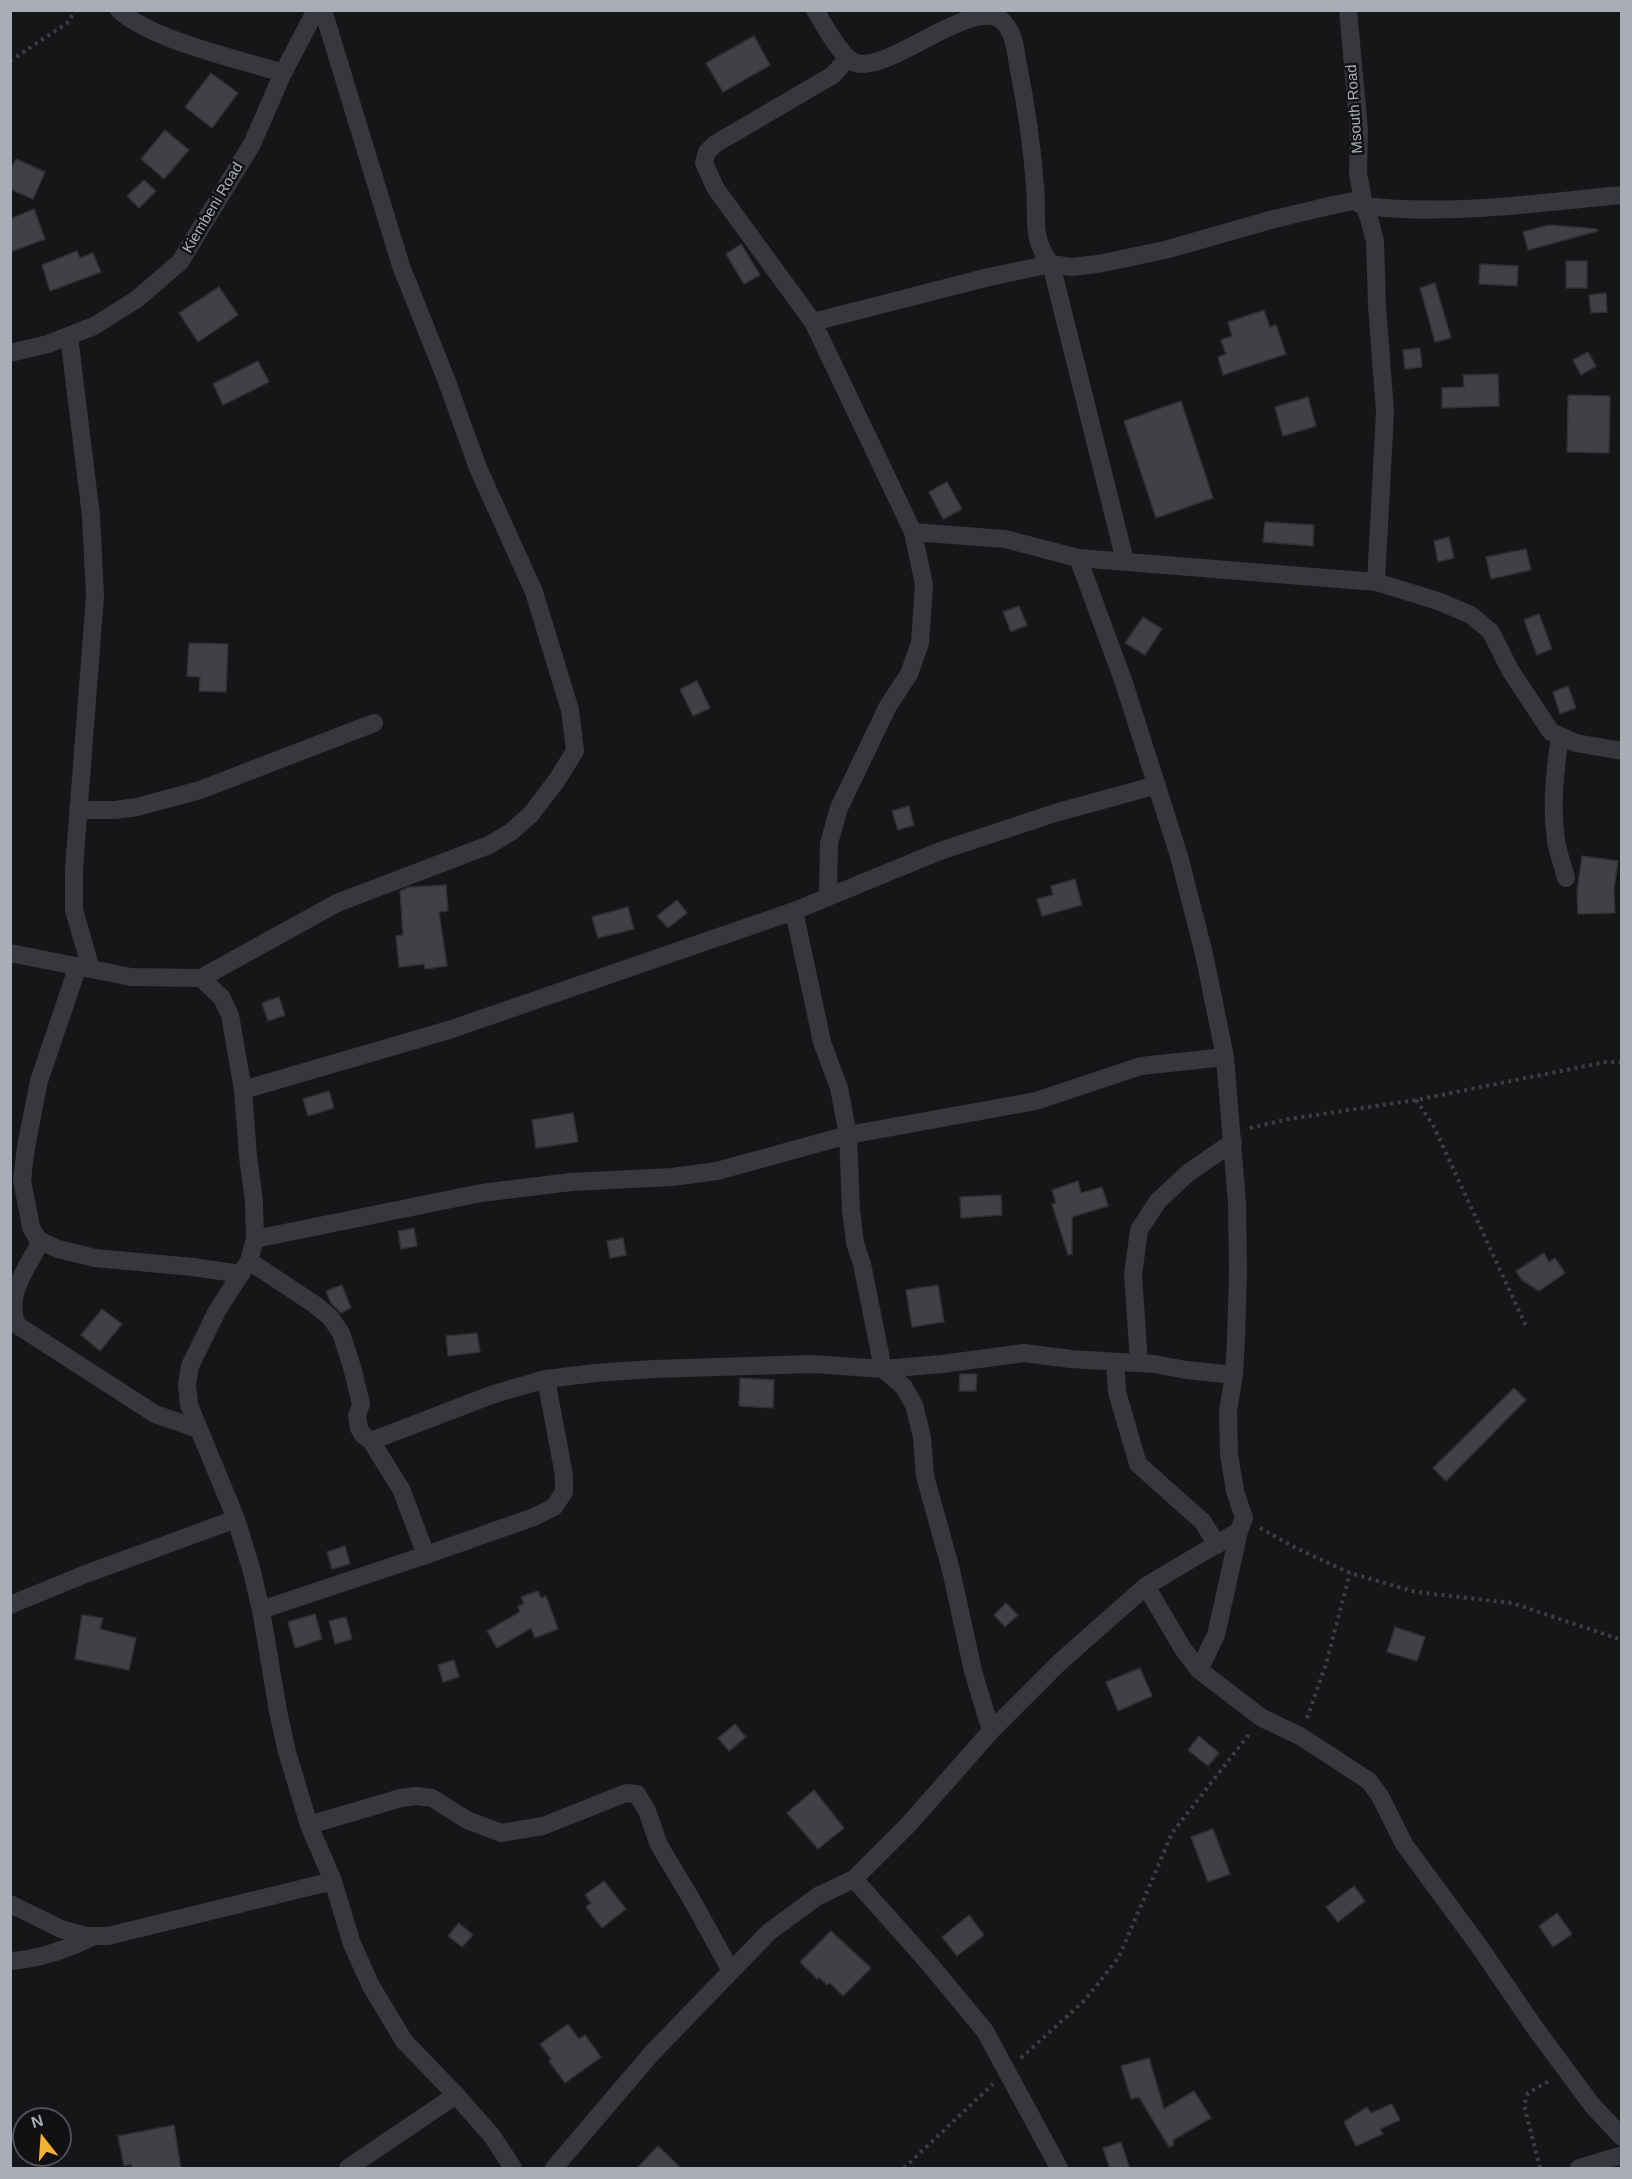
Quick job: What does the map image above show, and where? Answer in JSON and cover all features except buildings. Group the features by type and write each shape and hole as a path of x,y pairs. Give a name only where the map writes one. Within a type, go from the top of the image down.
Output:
{"street":[{"path":"118,10 130,21 182,42 283,72"},
{"name":"Kiembeni Road","path":"10,353 48,344 94,327 137,299 180,262 252,144 283,72 316,10"},
{"path":"10,953 131,977 201,978 337,903 489,845 511,832 531,814 557,780 575,750 570,710 534,592 478,468 401,266 323,10"},
{"path":"815,10 848,58 857,64 871,63 968,18 1000,15 1010,30 1023,90 1036,188 1035,224 1044,255 1052,264 1125,561"},
{"name":"Msouth Road","path":"1348,10 1359,130 1358,173 1364,206 1375,241 1385,412 1376,582"},
{"path":"828,897 829,843 839,807 888,706 909,674 920,643 924,585 913,532 813,322 716,189 704,163 707,152 715,144 833,75 848,58"},
{"path":"813,322 989,277 1052,264 1072,267 1098,264 1165,250 1274,219 1354,201 1364,206 1393,210 1474,209 1622,195"},
{"path":"69,336 91,516 95,596 74,869 74,910 85,967 39,1081 22,1180 31,1227 41,1241 58,1249 95,1258 193,1267 245,1268 314,1304 330,1317 341,1333 352,1367 361,1404 357,1423 401,1489 426,1555"},
{"path":"913,532 1005,539 1078,558 1376,582 1438,601 1471,615 1491,632 1510,670 1551,732 1576,743 1622,752"},
{"path":"1078,558 1123,680 1179,856 1204,954 1225,1057 1232,1137 1238,1273 1234,1375 1228,1412 1229,1454 1241,1525 1216,1635 1200,1670"},
{"path":"78,810 115,810 136,807 200,790 374,723"},
{"path":"1560,736 1554,780 1554,813 1556,843 1566,878"},
{"path":"243,1090 449,1030 794,911 940,851 1055,813 1157,785"},
{"path":"794,911 822,1041 839,1088 848,1135 851,1210 855,1243 862,1264 883,1369 904,1387 914,1405 922,1437 926,1476 951,1570 973,1671 991,1731"},
{"path":"201,978 222,999 230,1015 243,1090 254,1202 255,1239 245,1268 217,1311 190,1366 187,1384 189,1405 236,1519 251,1568 261,1610 280,1721 309,1825 333,1881 352,1944 371,1986 404,2041 492,2136 513,2169"},
{"path":"255,1239 481,1193 572,1182 672,1177 717,1171 848,1135 1036,1101 1142,1066 1225,1057"},
{"path":"1139,1363 1133,1275 1139,1230 1158,1201 1232,1137"},
{"path":"41,1241 24,1270 12,1300 12,1314 17,1325 155,1414 198,1429"},
{"path":"371,1441 494,1394 546,1379 595,1373 813,1364 883,1369 1024,1353 1139,1363 1234,1375"},
{"path":"1115,1362 1117,1392 1137,1464 1203,1522 1218,1545"},
{"path":"261,1610 426,1555 554,1508 564,1492 564,1475 546,1379"},
{"path":"10,1605 83,1575 236,1519"},
{"path":"554,2169 652,2053 769,1932 818,1896 854,1879 909,1824 991,1731 1060,1662 1146,1586 1182,1563 1218,1545 1241,1525"},
{"path":"1146,1586 1183,1649 1200,1670 1262,1718 1300,1736 1369,1781 1380,1796 1404,1844 1592,2105 1622,2137"},
{"path":"309,1825 401,1798 416,1796 432,1798 478,1824 501,1833 543,1826 626,1793 637,1794 647,1811 659,1845 730,1971"},
{"path":"854,1879 985,2031 1059,2169"},
{"path":"10,1904 62,1929 86,1936 108,1936 333,1881"},
{"path":"10,1961 26,1960 69,1948 95,1936"},
{"path":"348,2169 456,2095"},
{"path":"1579,2169 1622,2155"}],"path":[{"path":"10,61 67,23 76,10"},
{"path":"1232,1137 1289,1119 1416,1100 1605,1062 1622,1062"},
{"path":"1416,1100 1432,1125 1526,1326"},
{"path":"1241,1525 1350,1573 1416,1592 1512,1603 1622,1640"},
{"path":"1300,1736 1326,1664 1350,1573"},
{"path":"904,2169 1085,2000 1119,1957 1172,1833 1262,1718"},
{"path":"1540,2169 1524,2105 1528,2093 1566,2070"}]}
